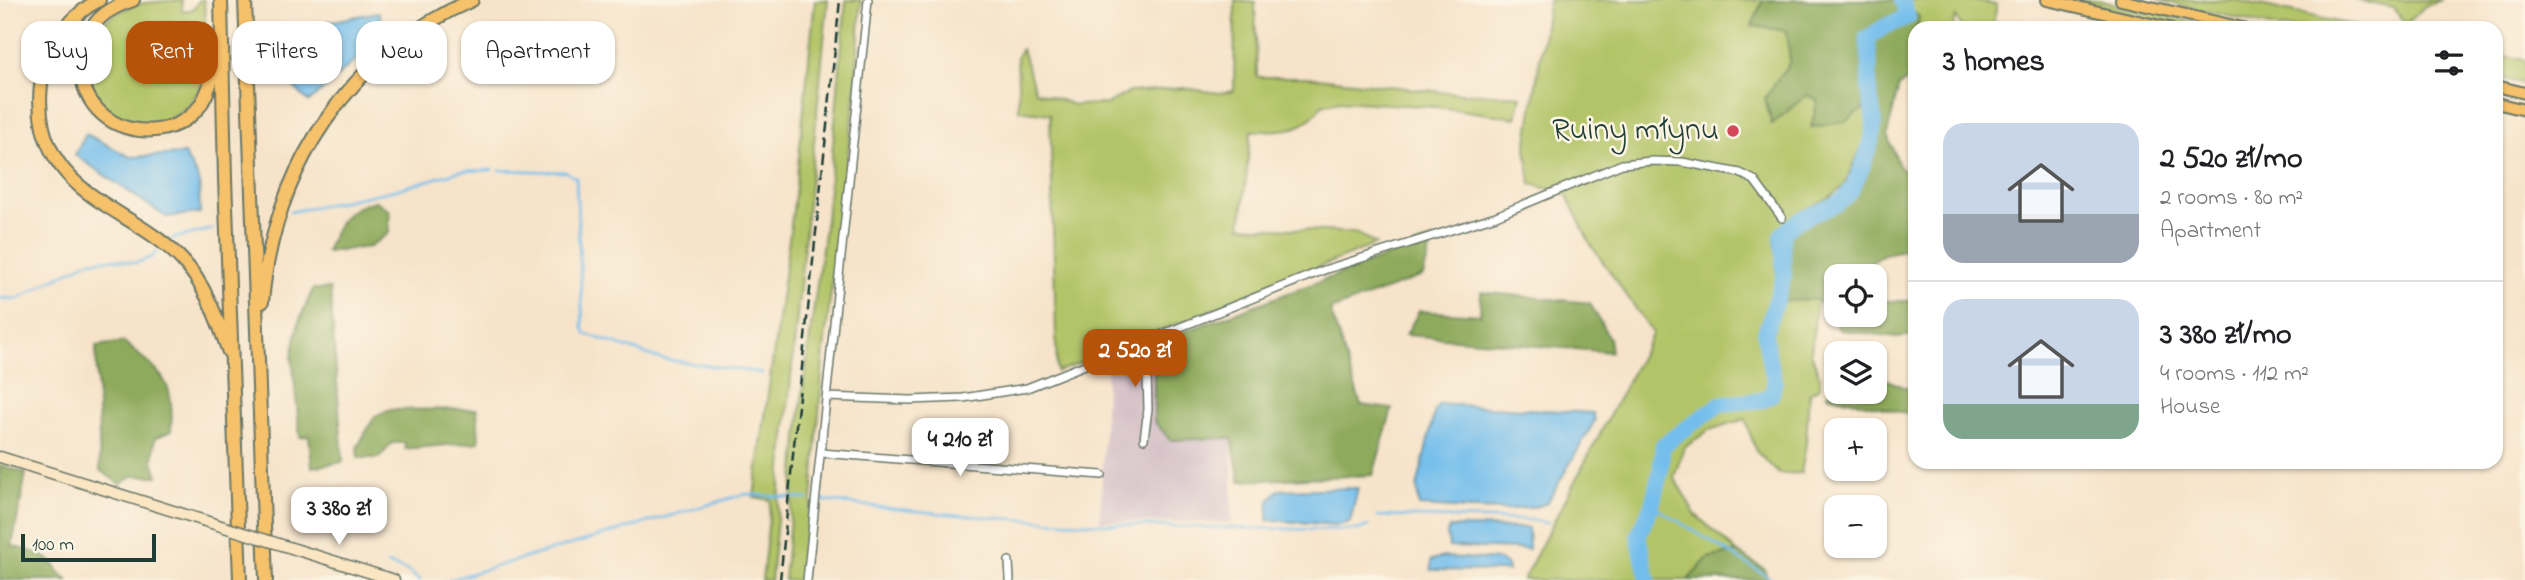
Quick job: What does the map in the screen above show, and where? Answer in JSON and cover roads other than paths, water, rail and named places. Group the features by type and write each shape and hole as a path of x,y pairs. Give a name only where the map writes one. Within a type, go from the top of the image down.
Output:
{"highway":[{"path":"99,0 79,13 65,29 48,58 41,80 40,99 45,136 62,169 79,188 154,236 184,263 208,298 232,362"},
{"path":"133,0 114,7 100,17 89,31 80,60 85,89 91,102 102,114 129,129 154,130 177,125 198,108 213,79 222,32"},
{"path":"220,0 240,580"},
{"path":"245,0 266,580"},
{"path":"258,362 263,290 272,237 294,174 313,138 335,106 384,55 417,31 472,0"}],"main road":[{"path":"2048,0 2139,21"},
{"path":"2121,0 2212,21"},
{"path":"2503,88 2525,93"},
{"path":"2503,105 2525,110"}],"street":[{"path":"807,580 868,0"},
{"path":"826,397 910,400 990,396 1027,388 1324,270 1496,216 1622,164 1682,162 1740,173 1754,180 1782,218"},
{"path":"1144,439 1148,409 1146,339"},
{"path":"821,453 1102,475"},
{"path":"0,457 394,580"},
{"path":"1009,561 1010,580"}],"water":[{"path":"379,12 381,21 356,21 356,59 342,72 342,21 332,21"},
{"path":"291,84 329,84 309,102"},
{"path":"86,134 130,157 184,154 199,180 200,213 166,217 75,155"},
{"path":"1440,404 1593,413 1595,420 1547,503 1519,509 1419,506 1417,488 1435,410"},
{"path":"1358,488 1350,522 1339,525 1268,520 1269,501 1278,490"},
{"path":"1450,527 1528,528 1529,549 1449,547 1447,533"},
{"path":"1444,557 1500,560 1507,566 1508,571 1431,570 1431,560"}],"waterway":[{"path":"1648,580 1638,536 1652,505 1663,445 1720,404 1763,400 1772,394 1775,381 1765,333 1784,277 1782,234 1801,219 1838,203 1855,182 1868,151 1874,125 1867,38 1908,17 1902,0"},
{"path":"290,212 395,190 460,171 492,170"},
{"path":"500,170 566,172 576,178 583,328 586,334 661,359 762,373"},
{"path":"171,239 213,229"},
{"path":"0,298 17,299 89,261 114,259 136,263 152,257 157,252"},
{"path":"449,580 745,494 808,499"},
{"path":"820,500 1021,520 1223,528 1358,530 1368,526"},
{"path":"1652,505 1773,580"},
{"path":"1377,516 1531,520 1548,523"},
{"path":"387,564 408,571 420,580"}],"railway":[{"path":"780,580 840,0"}],"place":[{"name":"Ruiny młynu","path":"1733,131"}]}
